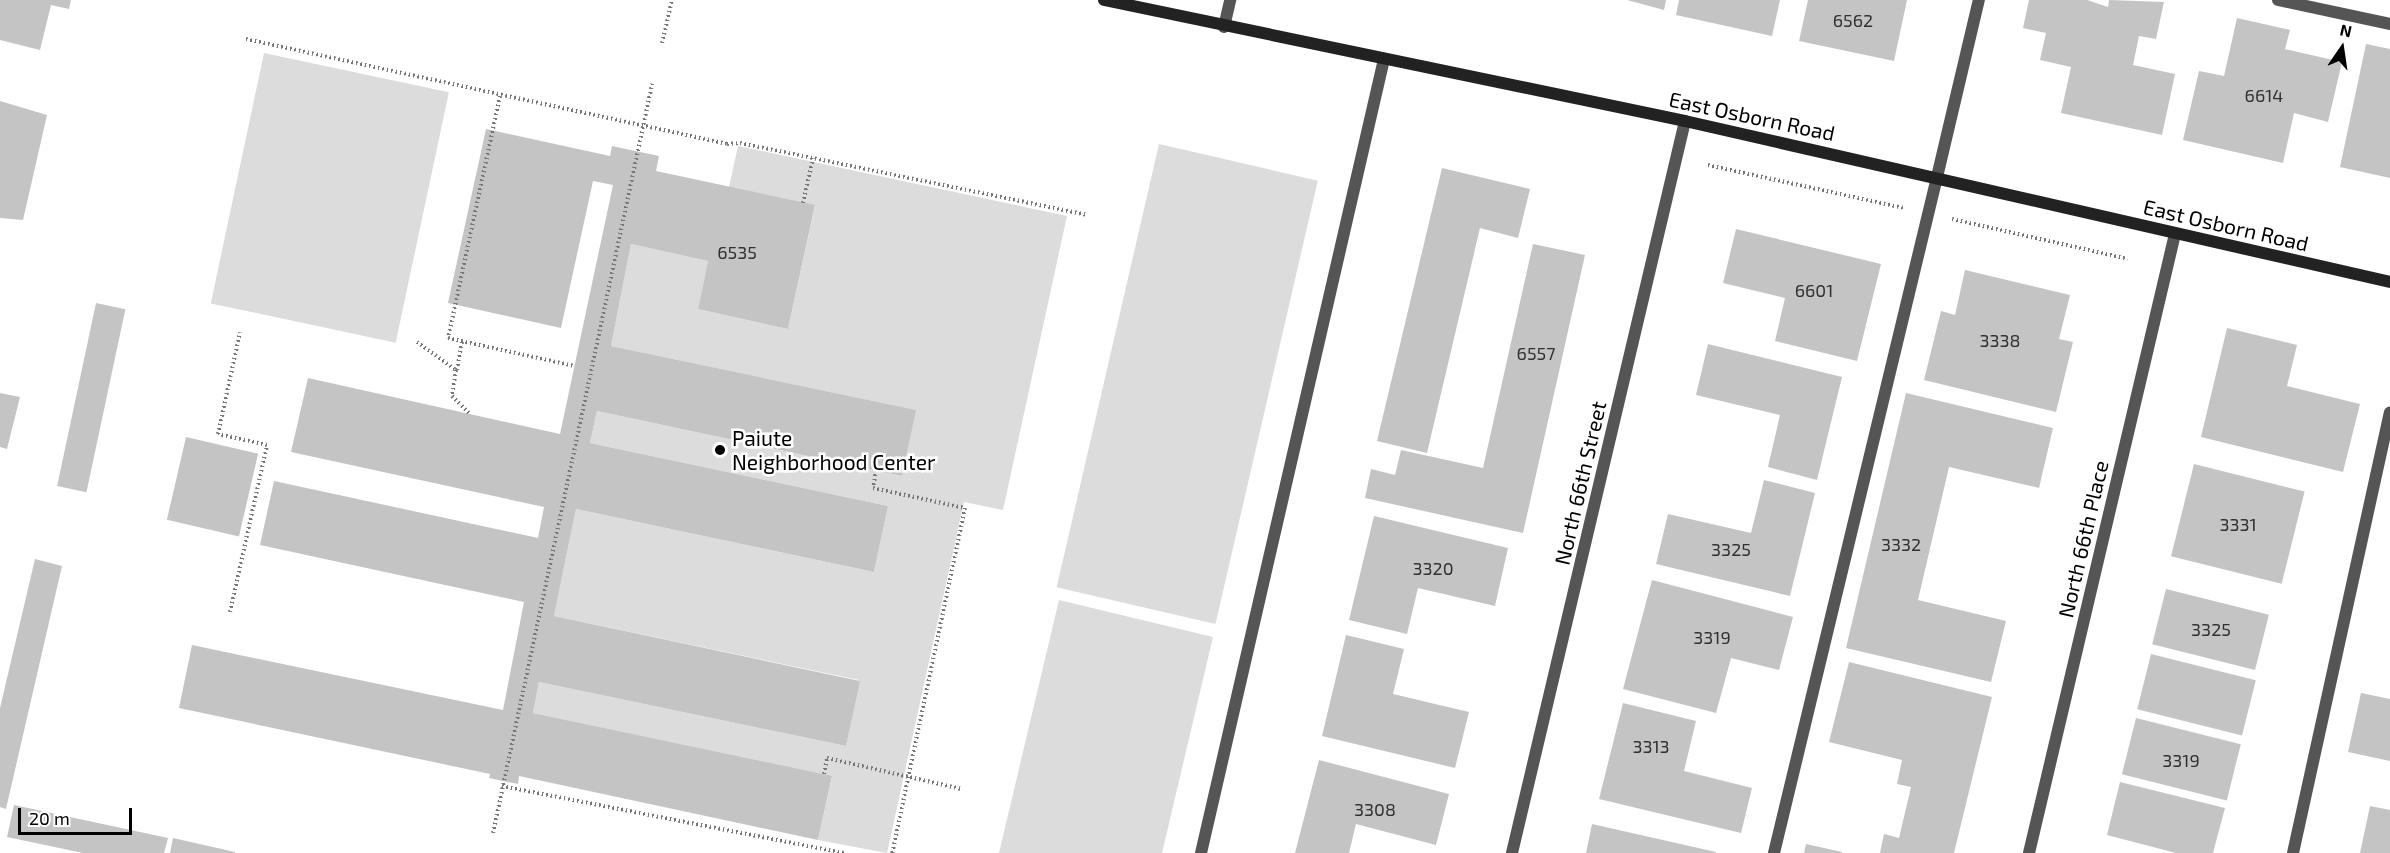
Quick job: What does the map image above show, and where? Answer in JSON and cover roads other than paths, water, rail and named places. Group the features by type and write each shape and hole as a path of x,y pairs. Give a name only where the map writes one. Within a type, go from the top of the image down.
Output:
{"main road":[{"name":"East Osborn Road","path":"1104,0 1224,27 1685,121 2390,282"}],"street":[{"path":"1224,27 1230,0"},
{"path":"1774,853 1979,0"},
{"path":"2278,0 2390,24"},
{"path":"1202,853 1384,59"},
{"name":"North 66th Street","path":"1512,853 1685,121"},
{"name":"North 66th Place","path":"2029,853 2175,234"},
{"path":"2293,853 2390,413"}],"place":[{"name":"Paiute Neighborhood Center","path":"720,450"}]}
